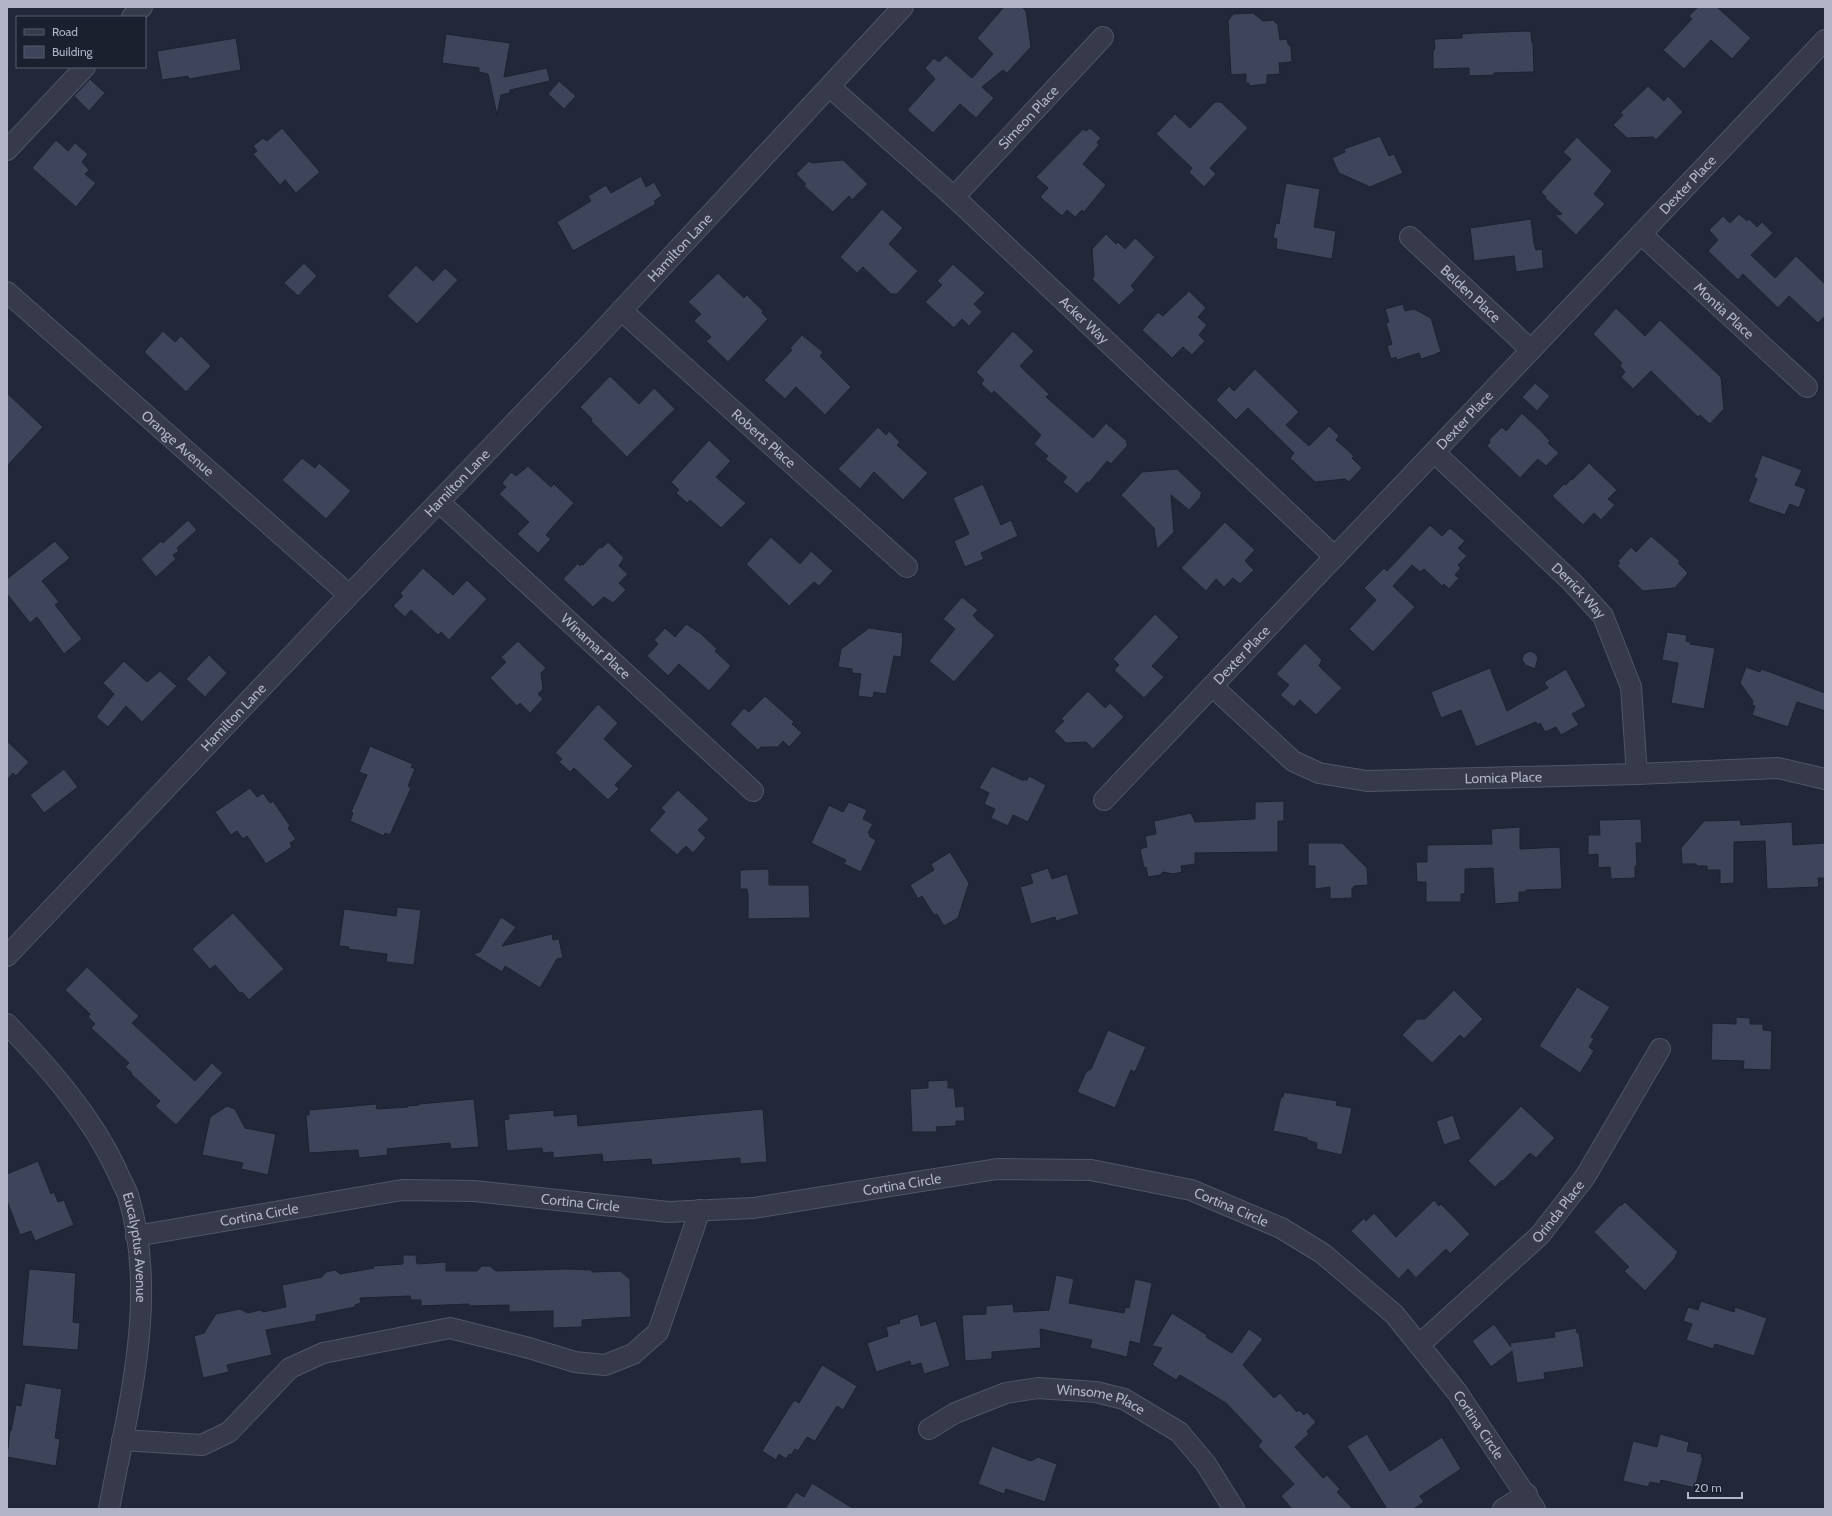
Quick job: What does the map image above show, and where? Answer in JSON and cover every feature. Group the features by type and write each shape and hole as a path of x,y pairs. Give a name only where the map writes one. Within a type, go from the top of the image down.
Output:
{"street":[{"path":"133,16 142,7"},
{"name":"Hamilton Lane","path":"7,956 621,310 903,7"},
{"name":"Simeon Place","path":"954,197 1103,38"},
{"name":"Dexter Place","path":"1104,800 1825,40"},
{"path":"7,150 84,68"},
{"name":"Acker Way","path":"830,87 954,197 1335,557"},
{"name":"Montia Place","path":"1641,234 1807,387"},
{"name":"Belden Place","path":"1410,237 1530,350"},
{"name":"Orange Avenue","path":"7,292 349,595"},
{"name":"Roberts Place","path":"621,310 907,567"},
{"name":"Derrick Way","path":"1435,452 1572,582 1602,616 1631,687 1637,774"},
{"name":"Winamar Place","path":"439,502 752,791"},
{"name":"Lomica Place","path":"1212,686 1293,761 1319,773 1367,781 1637,774 1778,768 1825,779"},
{"name":"Eucalyptus Avenue","path":"7,1024 55,1075 106,1148 128,1195 141,1267 140,1340 109,1509"},
{"name":"Orinda Place","path":"1419,1345 1540,1235 1585,1177 1660,1049"},
{"name":"Cortina Circle","path":"136,1236 402,1190 474,1191 668,1212 754,1208 997,1170 1091,1170 1191,1190 1280,1228 1322,1253 1394,1314 1457,1392 1531,1502"},
{"path":"122,1440 202,1445 229,1432 290,1368 323,1354 450,1328 529,1348 575,1362 605,1365 633,1354 658,1332 700,1210"},
{"name":"Winsome Place","path":"929,1429 955,1414 1006,1393 1038,1388 1096,1392 1124,1399 1179,1432 1206,1464 1234,1509"},
{"path":"1503,1509 1531,1502"}],"building":[{"path":"1004,7 1022,7 1026,11 1031,47 1007,73 1003,70 982,87 994,98 976,118 960,104 933,133 907,110 935,79 925,68 934,58 939,62 946,55 972,78 993,54 977,38"},
{"path":"1698,7 1717,7 1751,38 1732,59 1711,40 1684,69 1663,50 1692,19 1689,16"},
{"path":"1253,13 1263,21 1273,20 1278,25 1280,40 1287,39 1288,44 1291,47 1292,62 1279,63 1280,74 1267,75 1267,84 1249,86 1249,83 1246,83 1246,74 1231,75 1228,21 1233,14"},
{"path":"1531,32 1534,72 1494,73 1494,75 1469,76 1469,68 1433,69 1433,50 1435,49 1434,39 1462,38 1462,34"},
{"path":"446,34 510,43 504,77 547,68 550,81 510,90 510,93 501,95 497,115 488,74 479,72 479,68 442,63"},
{"path":"236,38 241,70 189,79 188,76 162,80 157,51"},
{"path":"90,79 105,93 89,111 74,96"},
{"path":"559,81 576,96 564,109 548,94"},
{"path":"1648,86 1664,101 1668,96 1683,112 1656,140 1653,137 1627,138 1613,125 1623,115 1620,113"},
{"path":"1215,102 1221,102 1248,128 1210,168 1216,174 1204,187 1189,172 1192,168 1156,134 1175,114 1190,128"},
{"path":"282,128 320,172 296,193 285,180 280,185 253,154 257,151 253,146 263,138 267,141"},
{"path":"1090,128 1101,138 1097,142 1099,145 1083,164 1106,185 1084,212 1082,210 1075,217 1067,210 1062,216 1040,197 1048,188 1036,177 1083,129 1086,131"},
{"path":"1380,136 1389,156 1394,154 1403,173 1370,187 1339,173 1332,158 1345,152 1344,149"},
{"path":"1577,137 1612,171 1594,194 1605,204 1576,235 1555,215 1562,214 1545,198 1546,197 1541,192 1571,159 1563,152"},
{"path":"56,140 68,151 75,143 88,154 82,162 89,170 85,174 96,183 76,207 32,168"},
{"path":"843,160 868,184 852,200 849,196 833,212 804,186 806,184 796,174 809,161 812,163"},
{"path":"641,176 646,187 654,182 662,196 654,201 656,204 573,251 557,222 591,201 588,196 606,185 611,193"},
{"path":"1286,183 1320,189 1314,227 1336,231 1332,259 1276,249 1277,239 1273,238 1276,223 1279,224"},
{"path":"882,209 903,228 889,244 918,271 897,294 891,294 863,267 857,273 840,257"},
{"path":"1739,214 1747,221 1749,219 1757,227 1762,222 1773,233 1751,255 1775,278 1796,256 1825,284 1825,316 1818,323 1789,296 1778,308 1743,274 1738,280 1708,251 1718,240 1709,230 1723,216 1730,223"},
{"path":"1531,219 1534,243 1536,250 1542,249 1544,268 1516,272 1514,256 1474,261 1470,228"},
{"path":"1106,234 1116,244 1118,242 1125,249 1135,238 1155,257 1131,286 1135,290 1119,305 1092,279 1094,276 1092,249"},
{"path":"304,263 317,276 298,296 284,283"},
{"path":"953,264 985,293 974,304 982,312 969,326 962,319 954,328 925,302 942,285 937,281"},
{"path":"416,265 433,281 445,268 458,280 417,324 387,296"},
{"path":"718,273 744,298 747,295 763,311 762,313 768,319 728,362 706,341 711,337 694,321 701,314 688,302"},
{"path":"1189,291 1206,308 1198,317 1207,325 1199,335 1205,341 1192,355 1183,347 1172,358 1142,330 1158,312 1163,316"},
{"path":"1403,304 1405,311 1414,309 1431,318 1441,352 1421,359 1419,353 1397,360 1396,357 1391,359 1387,346 1392,344 1386,323 1389,322 1385,309"},
{"path":"1616,308 1645,336 1660,320 1721,377 1724,409 1710,424 1700,415 1698,417 1651,371 1633,389 1621,377 1625,372 1620,366 1622,363 1593,334"},
{"path":"163,331 175,342 181,336 211,366 186,392 144,352"},
{"path":"1013,331 1034,351 1020,366 1049,394 1046,397 1093,438 1106,423 1127,441 1126,443 1128,445 1111,464 1107,461 1089,483 1087,482 1077,494 1063,482 1067,477 1045,459 1048,456 1034,444 1041,435 994,391 992,394 981,384 984,380 976,372"},
{"path":"802,335 823,352 820,356 851,387 825,415 796,387 785,399 764,380 792,350 790,348"},
{"path":"1255,369 1299,412 1286,425 1309,446 1329,426 1339,436 1336,440 1354,456 1352,458 1362,468 1349,482 1345,479 1315,482 1290,458 1294,453 1248,408 1236,420 1216,400 1229,386 1234,391"},
{"path":"610,376 639,404 654,388 675,409 627,457 591,421 592,419 580,407"},
{"path":"1535,383 1550,396 1537,411 1522,397"},
{"path":"7,393 43,427 7,466"},
{"path":"1522,413 1542,432 1550,441 1548,443 1559,453 1546,466 1538,459 1520,478 1487,446 1490,442 1489,440 1502,427 1506,431"},
{"path":"878,427 886,435 889,431 900,442 897,445 928,473 903,500 874,472 860,489 838,469"},
{"path":"709,440 731,461 716,477 746,503 721,528 690,500 687,503 676,493 679,490 671,482"},
{"path":"1762,455 1802,470 1795,485 1806,489 1799,508 1790,504 1785,515 1748,502 1757,479 1754,477"},
{"path":"302,458 315,468 319,463 351,491 326,519 282,480"},
{"path":"1589,463 1617,490 1608,499 1615,505 1601,520 1594,513 1583,525 1552,496 1564,484 1566,485 1571,479 1572,480"},
{"path":"528,466 551,487 554,484 574,503 546,535 551,539 538,553 517,534 529,522 499,494 506,487 502,483 511,472 516,476"},
{"path":"1177,469 1202,493 1200,496 1201,497 1189,510 1171,495 1174,532 1157,549 1154,528 1121,495 1142,472"},
{"path":"983,484 1001,525 1011,520 1018,536 981,553 984,559 965,567 954,541 969,534 953,498"},
{"path":"188,520 197,530 177,548 179,551 173,555 176,559 156,577 141,559 161,541 163,543"},
{"path":"1225,522 1255,550 1245,561 1254,570 1240,584 1233,578 1224,587 1216,579 1206,591 1181,568"},
{"path":"1430,525 1442,536 1450,528 1465,541 1458,548 1467,556 1458,565 1461,568 1455,575 1459,578 1449,589 1444,584 1442,586 1424,569 1420,572 1412,565 1393,586 1415,607 1373,652 1349,629 1376,600 1364,588 1384,568 1387,571"},
{"path":"1651,536 1680,561 1678,563 1688,573 1675,588 1643,591 1617,566 1620,563 1618,561 1631,547 1636,552"},
{"path":"771,537 800,564 811,551 833,571 819,586 814,582 789,606 746,564"},
{"path":"55,541 70,558 42,581 59,602 55,605 82,639 64,654 37,617 30,623 7,594 7,579"},
{"path":"608,542 624,558 619,566 628,574 619,583 626,590 613,603 604,597 593,607 563,579 578,563 580,566 582,564 583,565 600,547 602,548"},
{"path":"423,568 453,595 467,580 487,599 449,640 441,632 438,635 411,610 405,617 393,606 403,596 400,593"},
{"path":"962,597 978,610 973,615 977,620 995,635 954,682 929,661 955,629 943,619"},
{"path":"1155,614 1179,637 1152,666 1164,677 1144,698 1114,670 1119,665 1113,659"},
{"path":"686,624 700,633 717,649 715,651 731,666 709,691 679,664 668,676 647,656 658,644 654,640 665,628 675,637"},
{"path":"869,628 903,633 901,657 894,656 886,694 874,692 873,698 858,696 861,674 852,673 852,669 838,667 841,649"},
{"path":"1667,632 1687,635 1686,641 1690,642 1690,644 1715,648 1704,709 1671,703 1678,663 1662,660"},
{"path":"518,641 546,668 541,673 543,689 538,694 543,699 530,713 520,703 517,706 490,678 506,662 501,657"},
{"path":"1305,643 1322,660 1319,666 1342,688 1316,715 1300,700 1294,707 1280,695 1289,685 1276,674"},
{"path":"1530,651 1535,653 1538,658 1535,669 1525,665 1522,659 1524,654"},
{"path":"209,655 227,673 205,697 186,679"},
{"path":"124,661 147,682 160,671 177,686 142,722 126,706 108,727 96,717 114,694 103,683"},
{"path":"1746,667 1760,672 1761,669 1825,693 1825,711 1797,702 1788,727 1752,715 1755,706 1752,705 1753,701 1740,683"},
{"path":"1490,668 1507,711 1548,688 1544,682 1566,669 1586,706 1572,714 1579,725 1561,735 1556,727 1545,732 1540,723 1537,725 1536,722 1476,747 1461,710 1441,718 1431,692"},
{"path":"1087,692 1089,692 1105,708 1110,703 1124,717 1093,749 1086,742 1066,743 1054,731 1064,721 1061,719"},
{"path":"765,696 794,722 792,724 802,733 789,747 783,741 778,747 761,747 758,750 730,724 744,708 749,712"},
{"path":"598,704 618,723 604,739 633,766 615,785 619,789 608,800 574,768 570,772 559,762 562,759 555,753"},
{"path":"7,741 29,762 16,776 13,773 7,780"},
{"path":"370,746 413,764 411,767 415,769 408,786 411,788 390,835 385,833 384,836 350,821 353,813 351,812 367,775 359,772"},
{"path":"992,766 1022,780 1027,780 1029,776 1046,785 1028,822 1013,815 1008,826 991,818 995,809 984,804 989,793 979,788"},
{"path":"64,769 78,787 44,813 30,795"},
{"path":"250,788 257,797 263,793 270,803 273,801 290,826 288,828 296,839 290,843 292,847 266,864 247,836 243,839 237,831 231,835 215,812"},
{"path":"678,790 709,819 698,830 706,838 693,853 686,846 677,855 649,830 665,812 661,808"},
{"path":"1284,801 1284,821 1278,821 1278,852 1195,853 1195,864 1181,866 1182,872 1173,874 1163,872 1160,875 1148,877 1146,867 1144,868 1140,849 1147,847 1145,836 1156,834 1154,821 1191,813 1195,822 1255,819 1255,802"},
{"path":"849,802 867,810 863,819 873,824 868,833 870,834 869,836 876,840 861,872 844,864 846,860 811,843 829,805 843,812"},
{"path":"1641,819 1642,843 1636,843 1637,866 1635,866 1635,878 1611,879 1610,867 1598,868 1598,854 1588,855 1588,835 1600,835 1599,820"},
{"path":"1740,820 1741,825 1792,822 1793,845 1825,843 1825,878 1818,878 1819,887 1767,889 1765,841 1734,842 1734,883 1720,884 1720,870 1707,870 1707,866 1697,866 1696,864 1682,864 1681,848 1704,821"},
{"path":"1520,827 1520,849 1560,847 1562,889 1526,890 1526,892 1519,892 1519,902 1495,904 1493,868 1465,869 1465,894 1461,894 1461,902 1426,902 1426,882 1417,882 1416,862 1427,862 1427,845 1492,844 1491,829"},
{"path":"1308,843 1342,843 1367,868 1368,885 1354,886 1354,888 1352,888 1352,898 1330,899 1330,887 1315,889 1315,866 1308,866"},
{"path":"950,852 969,883 958,918 944,926 937,914 934,915 922,896 918,899 910,885 934,870 931,864"},
{"path":"1048,868 1052,879 1067,874 1079,914 1056,921 1055,917 1031,924 1020,887 1033,883 1030,874"},
{"path":"769,869 769,885 809,885 810,918 748,919 747,889 740,889 740,870"},
{"path":"397,907 421,910 414,965 386,962 387,954 348,949 349,947 339,946 344,909 396,916"},
{"path":"233,913 284,969 249,1000 242,992 240,993 215,965 210,969 192,949"},
{"path":"501,917 516,927 502,946 552,934 553,940 559,939 563,958 557,959 540,988 505,966 502,972 473,954 480,952"},
{"path":"87,967 139,1016 132,1023 195,1081 212,1063 223,1073 176,1125 155,1106 160,1101 125,1067 129,1063 91,1028 95,1024 88,1017 90,1014 65,990"},
{"path":"1577,987 1610,1007 1591,1037 1594,1039 1589,1047 1594,1051 1580,1073 1539,1046"},
{"path":"1454,990 1483,1019 1464,1039 1460,1035 1432,1063 1402,1035 1417,1019 1425,1019"},
{"path":"1736,1017 1750,1018 1750,1024 1763,1024 1763,1030 1772,1031 1771,1070 1743,1069 1744,1061 1711,1060 1712,1023 1736,1024"},
{"path":"1108,1030 1146,1047 1135,1072 1131,1070 1115,1108 1077,1092 1086,1072 1091,1069"},
{"path":"948,1080 948,1088 954,1088 956,1107 964,1106 965,1121 956,1121 956,1126 936,1127 937,1132 912,1132 910,1089 928,1088 928,1081"},
{"path":"1284,1092 1337,1101 1336,1105 1352,1108 1342,1155 1316,1149 1317,1143 1307,1140 1307,1138 1273,1131 1281,1097 1283,1097"},
{"path":"474,1099 479,1147 451,1149 450,1143 387,1149 388,1155 359,1158 358,1150 309,1153 306,1115 309,1115 309,1110 376,1104 377,1109 408,1107 407,1106 419,1104"},
{"path":"227,1106 235,1109 245,1128 276,1134 268,1175 241,1169 243,1163 202,1155 210,1117"},
{"path":"1521,1106 1555,1138 1536,1158 1530,1153 1503,1181 1502,1180 1495,1187 1468,1161"},
{"path":"763,1109 767,1162 740,1164 740,1158 652,1165 651,1159 603,1162 602,1154 553,1158 553,1152 543,1153 542,1148 507,1151 504,1120 509,1119 508,1114 554,1110 554,1116 577,1114 578,1126"},
{"path":"1453,1115 1461,1139 1444,1145 1436,1121"},
{"path":"38,1161 51,1194 54,1192 58,1202 64,1200 74,1225 35,1241 31,1231 20,1235 7,1201 7,1174"},
{"path":"1434,1200 1439,1206 1441,1204 1470,1234 1450,1254 1446,1249 1416,1278 1408,1269 1399,1279 1351,1231 1364,1218 1366,1221 1374,1213 1396,1237"},
{"path":"1625,1202 1678,1252 1675,1256 1676,1257 1645,1291 1624,1271 1629,1267 1594,1232 1620,1205 1621,1206"},
{"path":"403,1255 416,1255 417,1264 446,1262 446,1271 477,1271 482,1266 490,1266 496,1271 568,1269 592,1270 592,1272 620,1271 630,1279 631,1317 582,1320 582,1327 553,1328 553,1311 509,1312 509,1305 469,1306 469,1304 421,1306 421,1300 411,1300 410,1296 360,1298 361,1303 355,1305 355,1307 316,1315 316,1321 266,1330 272,1355 227,1365 229,1372 203,1378 194,1336 204,1333 216,1314 240,1309 248,1313 260,1310 263,1312 286,1307 282,1285 322,1277 326,1272 335,1270 340,1274 374,1268 373,1266 403,1264"},
{"path":"29,1269 76,1273 73,1322 80,1323 78,1350 22,1346"},
{"path":"1056,1275 1074,1279 1069,1303 1124,1313 1125,1307 1129,1308 1135,1279 1152,1283 1140,1344 1130,1341 1127,1357 1090,1348 1092,1340 1040,1329 1041,1348 992,1352 992,1359 965,1361 962,1315 986,1314 986,1306 1013,1304 1014,1312 1049,1310"},
{"path":"1701,1301 1734,1312 1735,1307 1767,1318 1754,1356 1715,1344 1713,1349 1686,1340 1692,1324 1683,1321 1688,1307 1698,1310"},
{"path":"1172,1313 1232,1353 1249,1329 1263,1339 1243,1365 1274,1398 1280,1393 1297,1412 1299,1410 1304,1415 1307,1412 1316,1422 1307,1431 1309,1434 1295,1447 1323,1478 1327,1475 1340,1489 1337,1492 1353,1509 1292,1509 1281,1496 1294,1484 1258,1446 1262,1441 1226,1403 1180,1375 1176,1380 1152,1365 1162,1348 1152,1346"},
{"path":"918,1314 921,1326 936,1321 950,1366 924,1374 921,1363 911,1366 910,1361 876,1372 867,1343 888,1336 886,1327 900,1323 899,1320"},
{"path":"1494,1324 1511,1347 1510,1343 1555,1337 1554,1332 1576,1328 1577,1333 1579,1333 1584,1367 1544,1373 1545,1379 1517,1383 1512,1351 1491,1367 1472,1341"},
{"path":"822,1365 857,1386 843,1410 837,1406 815,1441 807,1437 798,1451 795,1449 786,1459 779,1454 776,1460 762,1451 794,1400 799,1403"},
{"path":"25,1383 62,1389 55,1438 60,1439 56,1466 7,1457 10,1430 11,1431 16,1405 21,1406"},
{"path":"1367,1434 1390,1471 1442,1437 1461,1469 1420,1496 1424,1502 1413,1509 1387,1509 1347,1446"},
{"path":"1660,1434 1689,1442 1687,1451 1702,1454 1701,1457 1703,1457 1695,1488 1661,1480 1660,1484 1650,1482 1648,1487 1623,1481 1633,1441 1657,1447"},
{"path":"992,1446 1031,1461 1038,1457 1057,1464 1045,1502 1006,1489 1004,1494 978,1484"},
{"path":"812,1483 854,1509 785,1509 796,1492 804,1497"}]}
